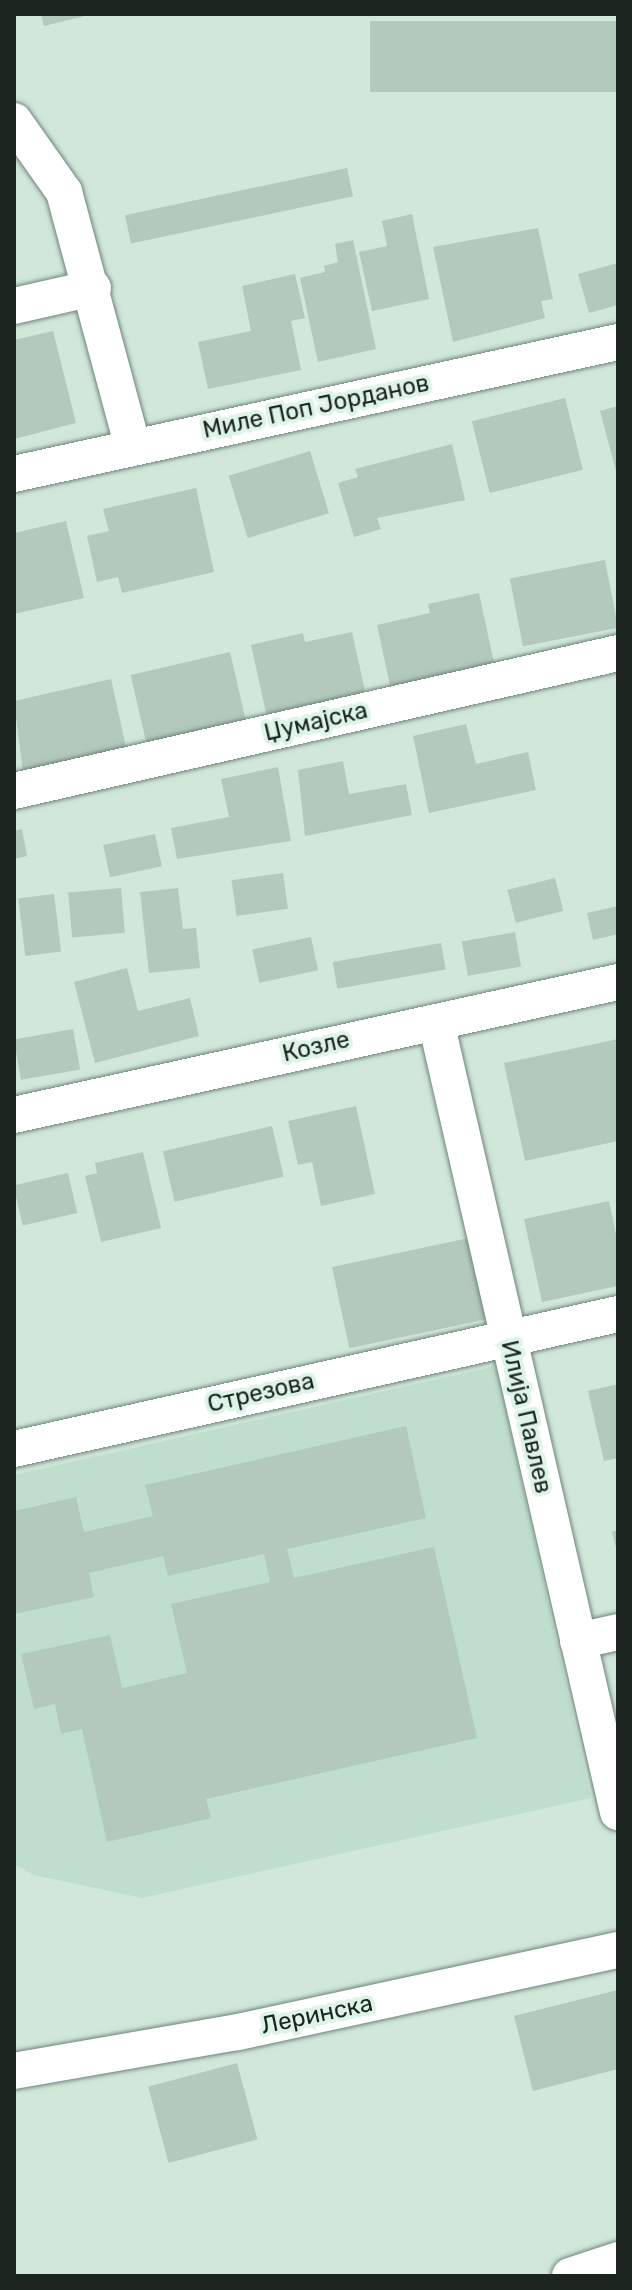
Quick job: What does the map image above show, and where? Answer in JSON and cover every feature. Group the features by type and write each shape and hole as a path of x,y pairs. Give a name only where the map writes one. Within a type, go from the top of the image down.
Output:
{"street":[{"path":"14,121 64,192 93,288 133,447"},
{"path":"14,306 93,288"},
{"name":"Миле Поп Јорданов","path":"14,474 618,342"},
{"name":"Џумајска","path":"14,791 618,653"},
{"name":"Козле","path":"14,1115 618,982"},
{"name":"Илија Павлев","path":"436,1022 618,1812"},
{"name":"Стрезова","path":"14,1449 618,1314"},
{"path":"578,1641 618,1632"},
{"name":"Леринска","path":"14,2071 223,2035 618,1950"},
{"path":"570,2276 618,2260"}],"shaded area":[{"path":"496,1366 591,1798 142,1898 34,1875 14,1864 14,1475"}],"building":[{"path":"41,14 89,14 89,15 44,26"},
{"path":"370,21 618,21 618,92 370,92"},
{"path":"347,168 353,196 131,244 125,215"},
{"path":"412,214 429,299 372,311 359,252 387,246 382,221"},
{"path":"538,228 553,299 541,301 545,318 453,342 433,247"},
{"path":"353,240 376,349 318,362 300,278 325,272 324,266 338,262 335,244"},
{"path":"618,263 618,305 589,313 578,274"},
{"path":"295,274 305,318 291,321 301,370 208,389 198,342 251,331 242,286"},
{"path":"53,331 76,423 14,439 14,340"},
{"path":"565,398 583,470 490,493 472,421"},
{"path":"618,406 618,474 617,475 600,411"},
{"path":"452,444 465,500 377,518 381,529 354,537 338,483 358,477 355,469"},
{"path":"310,451 329,513 248,538 229,476"},
{"path":"196,488 214,572 122,593 118,577 97,582 87,536 109,531 103,509"},
{"path":"66,521 84,598 14,614 14,533"},
{"path":"605,560 618,628 523,646 510,579"},
{"path":"479,593 496,672 392,695 377,625 430,613 428,604"},
{"path":"352,632 367,700 268,722 251,645 303,633 305,642"},
{"path":"230,652 248,728 148,751 131,675"},
{"path":"111,679 128,756 23,773 14,701"},
{"path":"466,724 476,764 528,752 536,790 429,813 413,736"},
{"path":"343,761 349,794 406,784 412,815 305,836 298,770"},
{"path":"278,767 291,841 177,859 171,828 229,817 221,779"},
{"path":"22,829 27,856 14,859 14,831"},
{"path":"155,834 162,866 110,877 103,845"},
{"path":"283,873 288,909 237,916 232,880"},
{"path":"555,878 563,911 516,923 507,890"},
{"path":"121,888 125,933 72,937 68,893"},
{"path":"178,888 183,929 196,928 200,968 149,973 140,892"},
{"path":"54,894 61,952 25,956 18,898"},
{"path":"618,906 618,934 593,940 587,913"},
{"path":"515,932 521,966 468,976 462,941"},
{"path":"311,937 318,970 259,983 252,949"},
{"path":"441,943 446,970 337,989 333,962"},
{"path":"127,968 138,1011 190,998 199,1036 95,1063 74,982"},
{"path":"73,1029 80,1069 21,1080 14,1039"},
{"path":"618,1039 618,1141 525,1161 504,1063"},
{"path":"356,1106 375,1194 321,1206 312,1162 298,1165 288,1121"},
{"path":"272,1126 284,1177 175,1202 163,1151"},
{"path":"143,1152 161,1228 101,1242 85,1176 97,1173 95,1163"},
{"path":"68,1173 77,1213 23,1226 14,1185"},
{"path":"609,1201 618,1244 618,1286 542,1302 524,1219"},
{"path":"469,1238 486,1319 349,1348 332,1267"},
{"path":"618,1384 618,1458 604,1461 588,1391"},
{"path":"406,1426 426,1518 287,1549 294,1578 434,1547 477,1738 206,1799 211,1818 107,1842 82,1729 61,1734 55,1704 34,1709 21,1654 110,1635 122,1688 187,1673 171,1604 270,1582 264,1554 168,1576 163,1556 89,1573 94,1597 14,1614 14,1511 76,1497 84,1532 153,1516 145,1485"},
{"path":"618,1530 618,1551 617,1552 612,1532"},
{"path":"618,1990 618,2069 533,2091 514,2016"},
{"path":"237,2063 257,2139 169,2163 148,2087"}]}
